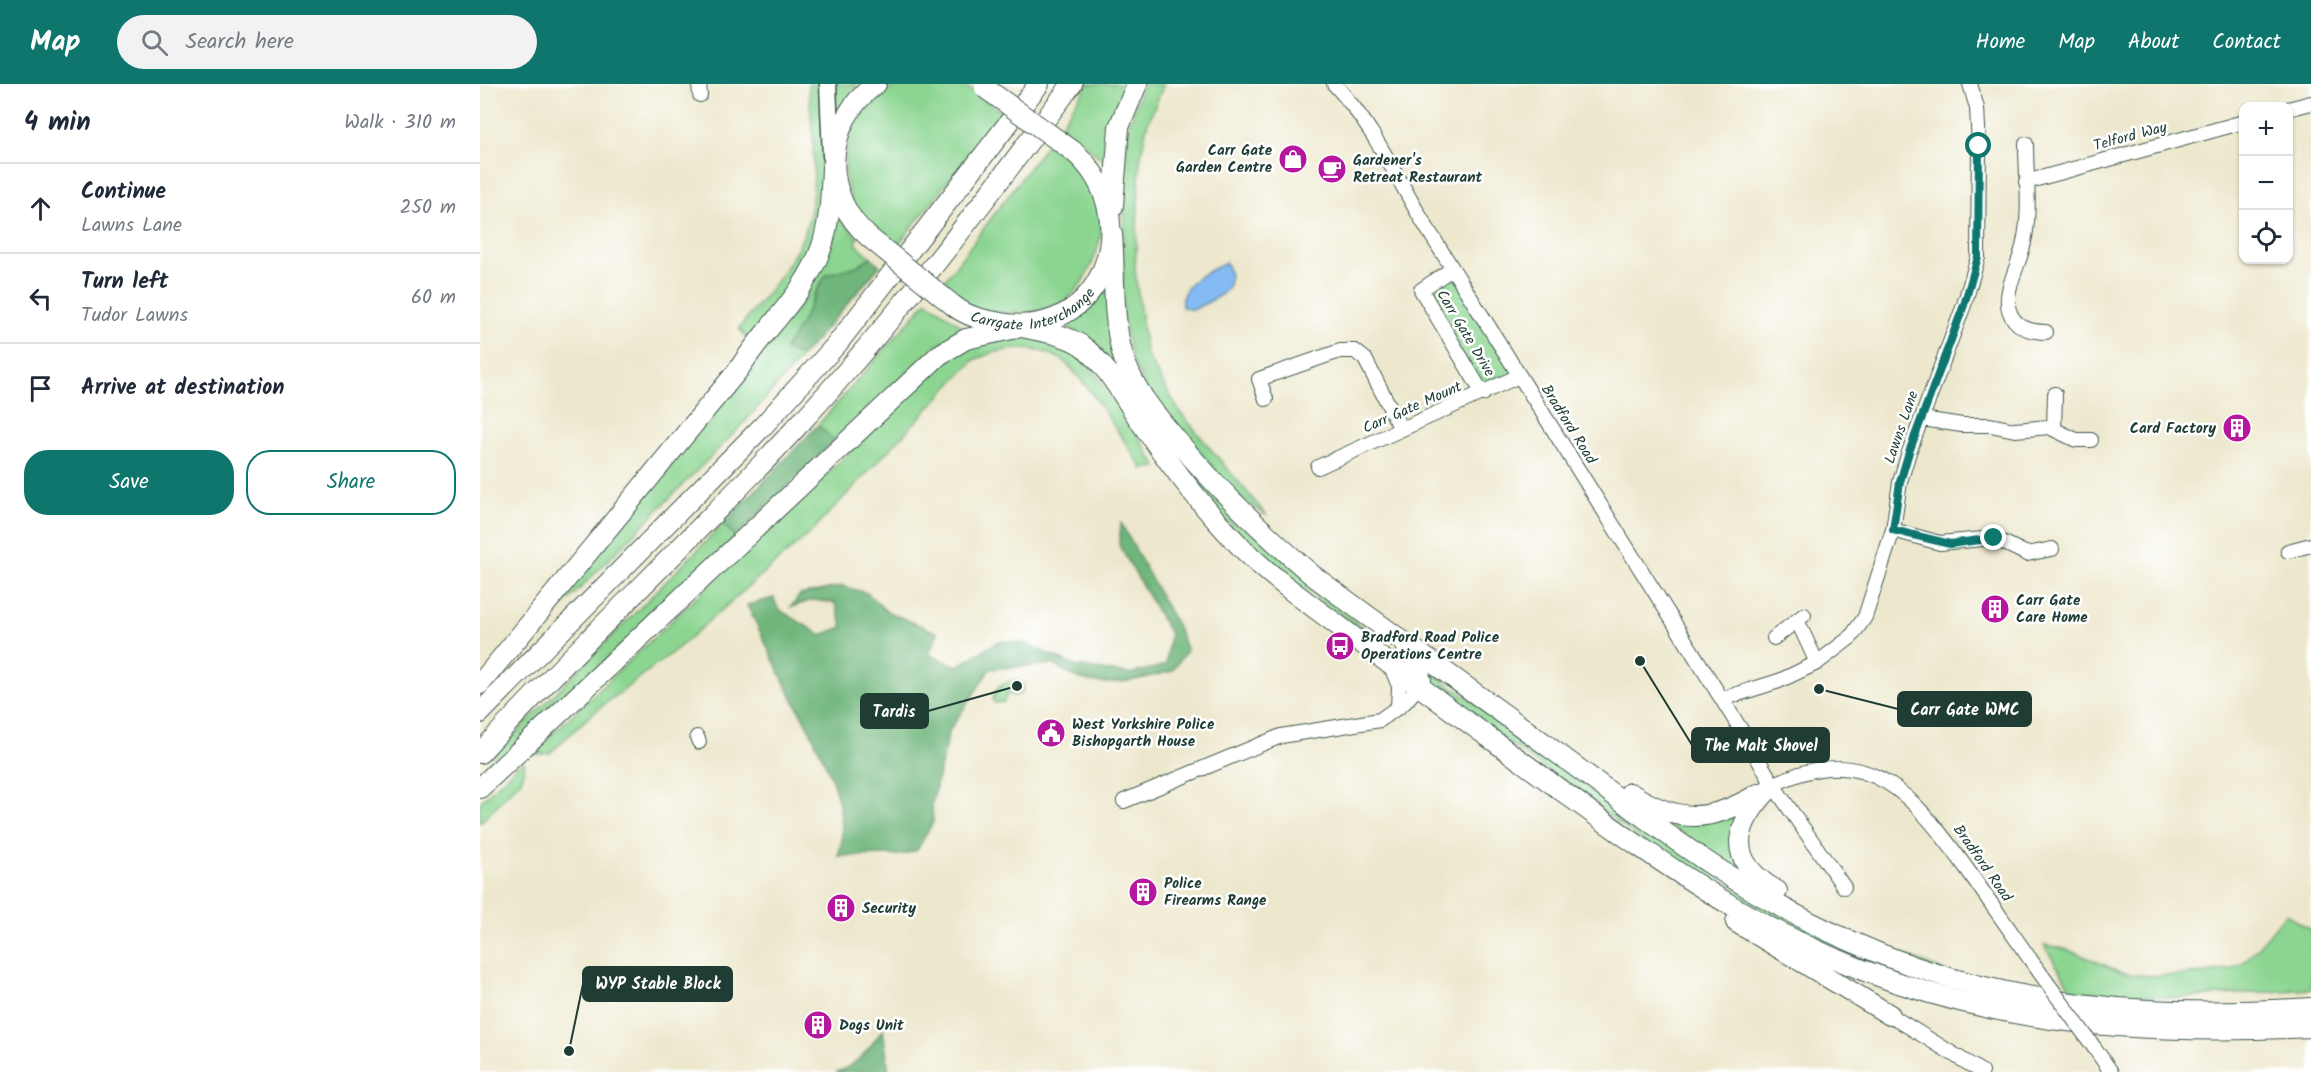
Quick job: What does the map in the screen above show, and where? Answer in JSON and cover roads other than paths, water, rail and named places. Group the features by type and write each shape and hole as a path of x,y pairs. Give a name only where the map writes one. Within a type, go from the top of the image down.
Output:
{"highway":[{"path":"480,684 739,369 751,349 797,292 816,261 825,236 832,165 843,126 850,110 876,84"},
{"path":"480,713 763,426 837,344 1039,84"},
{"path":"480,753 824,395 956,239 1072,84"},
{"path":"1137,84 1123,113 1118,134 1112,228 1118,337 1127,368 1139,392 1209,480 1258,529 1344,599 1687,849 1774,902 1847,940 1912,965 1978,986 2054,1002 2129,1010 2246,1012 2311,1008"},
{"name":"Carrgate Interchange","path":"832,165 845,209 870,238 954,306 977,319 1022,327 1059,316 1082,300 1099,278 1112,228 1106,196 1098,178 1073,151 982,86"},
{"path":"480,788 939,355 966,339 1022,327 1069,338 1089,352 1170,464 1239,545 1269,574 1420,687 1673,870 1761,923 1844,963 1972,1005 2039,1019 2100,1027 2173,1030 2311,1027"},
{"path":"1581,771 1622,788 1656,808 1682,816 1722,813 1773,785"},
{"path":"1773,785 1747,814 1741,832 1740,843 1747,863 1761,882 1822,918 1978,986"},
{"path":"1673,870 1719,911 1778,950 1890,1015"}],"main road":[{"path":"828,84 832,165"}],"street":[{"name":"Bradford Road","path":"1334,84 1359,114 1452,269 1722,699 1773,785 1844,887"},
{"name":"Lawns Lane","path":"1722,699 1779,681 1817,663 1851,636 1865,617 1893,530 1900,482 1964,305 1978,257 1979,146 1977,108 1970,84"},
{"path":"2293,108 2311,103"},
{"name":"Telford Way","path":"2026,182 2239,123"},
{"path":"2026,144 2025,241 2010,290 2008,309 2019,325 2035,332 2046,332"},
{"name":"Carr Gate Drive","path":"1452,269 1421,290 1483,394"},
{"path":"1266,399 1259,379 1340,351 1355,351 1365,358 1401,429"},
{"name":"Carr Gate Mount","path":"1318,467 1520,376"},
{"path":"2054,429 2055,394"},
{"path":"1922,419 1962,425 1990,425 2015,430 2041,426 2054,429 2076,440 2091,440"},
{"path":"1893,530 1950,544 1994,538 2026,560 2052,549"},
{"path":"2288,551 2311,545"},
{"path":"1124,801 1281,736 1380,720 1398,708 1420,687 1424,680 1421,669 1412,658 1362,622 1344,599"},
{"path":"1774,638 1801,619 1817,663"},
{"path":"1390,664 1399,686 1398,708"},
{"name":"Bradford Road","path":"1773,785 1796,773 1826,768 1846,768 1882,779 1917,803 2111,1072"},
{"path":"1890,1015 1982,1072"}],"water":[{"path":"1226,263 1230,273 1230,282 1223,293 1193,310 1182,307 1185,292 1196,279"}],"place":[{"name":"Carr Gate Garden Centre","path":"1293,159"},
{"name":"Gardener's Retreat Restaurant","path":"1332,169"},
{"name":"Card Factory","path":"2237,428"},
{"name":"Carr Gate Care Home","path":"1995,609"},
{"name":"Bradford Road Police Operations Centre","path":"1340,646"},
{"name":"The Malt Shovel","path":"1640,661"},
{"name":"Tardis","path":"1017,686"},
{"name":"Carr Gate WMC","path":"1819,689"},
{"name":"West Yorkshire Police Bishopgarth House","path":"1051,733"},
{"name":"Police Firearms Range","path":"1143,892"},
{"name":"Security","path":"841,908"},
{"name":"Dogs Unit","path":"818,1025"},
{"name":"WYP Stable Block","path":"569,1051"}]}
